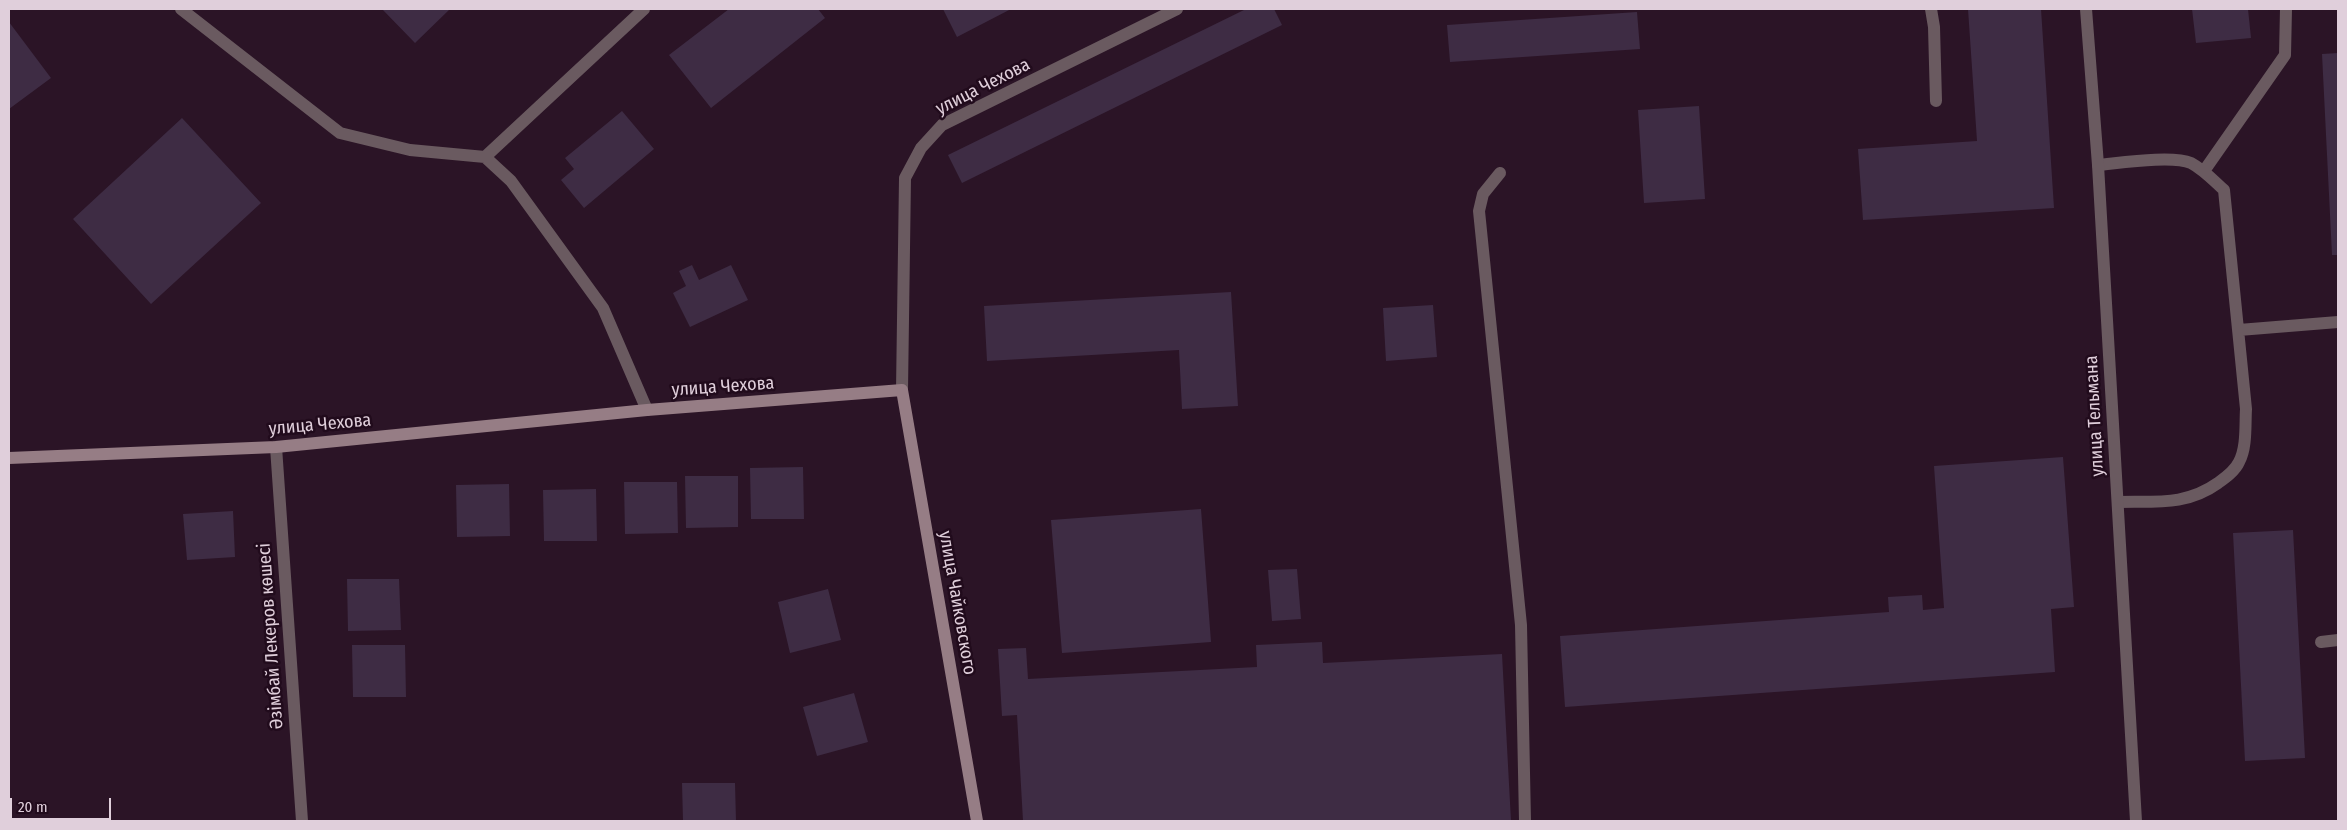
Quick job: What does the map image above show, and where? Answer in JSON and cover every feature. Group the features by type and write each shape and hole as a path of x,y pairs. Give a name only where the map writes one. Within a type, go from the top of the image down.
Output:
{"street":[{"path":"181,9 340,134 410,150 485,157 511,181 603,308 647,410"},
{"path":"485,157 644,9"},
{"name":"улица Чехова","path":"9,458 276,447 647,410 902,390 904,178 921,148 942,126 1177,9"},
{"path":"1931,9 1934,26 1936,101"},
{"name":"улица Тельмана","path":"2086,9 2098,165 2136,821"},
{"path":"2204,171 2285,54 2286,9"},
{"path":"2098,165 2172,160 2188,162 2204,171 2224,190 2246,409 2245,436 2239,462 2228,476 2198,496 2182,501 2118,502"},
{"path":"1500,172 1483,194 1479,210 1521,625 1525,821"},
{"path":"2239,330 2338,322"},
{"name":"улица Чайковского","path":"902,390 976,821"},
{"name":"Әзімбай Лекеров көшесі","path":"276,447 302,821"},
{"path":"2321,642 2338,640"}],"building":[{"path":"382,9 450,9 415,43"},
{"path":"729,9 818,9 825,18 711,108 669,55"},
{"path":"943,9 1011,9 957,37"},
{"path":"1246,9 1274,9 1282,25 962,183 948,155"},
{"path":"1968,9 2041,9 2054,208 1863,220 1858,149 1977,141"},
{"path":"2192,9 2248,9 2251,38 2196,43"},
{"path":"1637,12 1640,49 1450,62 1447,25"},
{"path":"9,22 51,78 9,109"},
{"path":"2338,53 2338,255 2332,255 2322,54"},
{"path":"1699,106 1705,199 1644,203 1638,110"},
{"path":"622,111 654,149 584,208 561,180 574,169 565,158"},
{"path":"182,118 261,203 151,304 73,219"},
{"path":"692,265 699,280 731,265 748,300 690,327 673,293 686,286 679,271"},
{"path":"1231,292 1238,406 1182,409 1179,350 987,361 984,306"},
{"path":"1433,305 1437,357 1386,361 1383,308"},
{"path":"2063,457 2074,607 2051,609 2055,672 1565,707 1560,636 1889,612 1888,597 1922,595 1923,610 1944,608 1934,466"},
{"path":"803,467 804,519 751,519 750,468"},
{"path":"685,476 738,476 738,527 686,528"},
{"path":"624,482 677,482 678,533 625,534"},
{"path":"509,484 510,536 457,537 456,485"},
{"path":"596,489 597,541 544,541 543,490"},
{"path":"1201,509 1211,642 1062,653 1051,520"},
{"path":"233,511 235,557 187,560 183,514"},
{"path":"2293,530 2305,758 2245,761 2233,533"},
{"path":"1297,569 1301,619 1272,621 1268,570"},
{"path":"347,579 399,579 401,630 348,631"},
{"path":"828,589 841,640 790,653 778,602"},
{"path":"1322,642 1323,663 1502,654 1511,821 1023,821 1017,715 1002,716 998,649 1026,648 1028,679 1257,667 1256,645"},
{"path":"352,645 405,645 406,697 353,697"},
{"path":"854,693 868,742 817,756 803,707"},
{"path":"682,783 735,783 736,821 683,821"}]}
